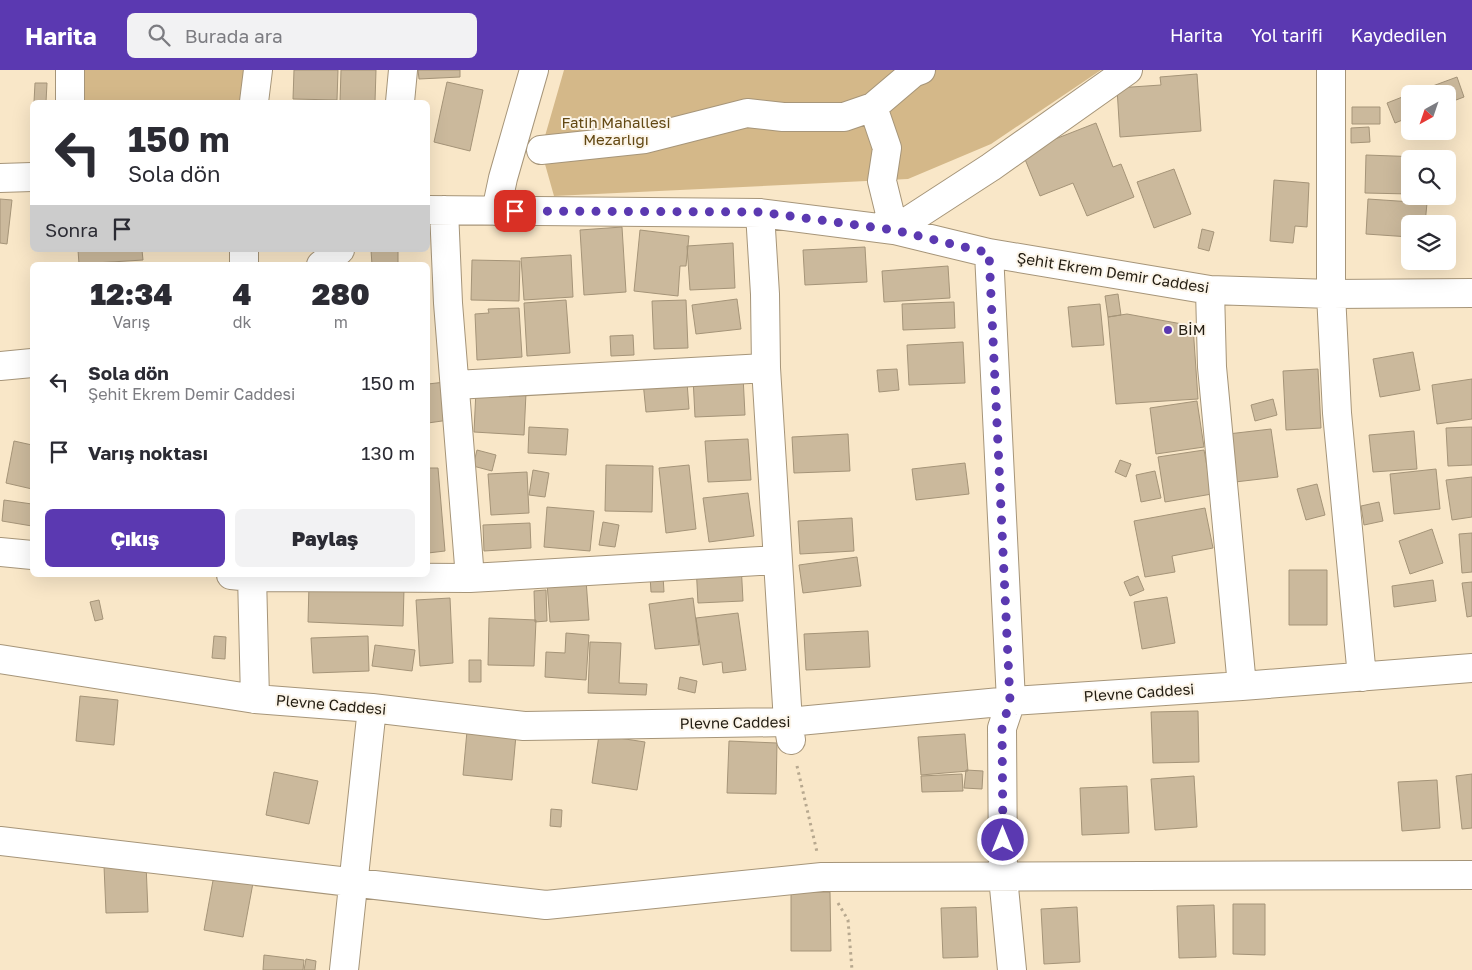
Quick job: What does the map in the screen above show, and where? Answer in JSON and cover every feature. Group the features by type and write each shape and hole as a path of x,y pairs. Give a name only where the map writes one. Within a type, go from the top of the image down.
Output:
{"street":[{"path":"70,70 70,100"},
{"path":"254,100 258,70"},
{"path":"400,100 403,70"},
{"path":"496,211 503,178 534,70"},
{"path":"541,150 645,140 747,113 783,117 844,117 873,108 913,73 921,70"},
{"path":"873,108 887,148 882,181 894,230 991,167 1128,70"},
{"path":"1331,70 1331,294 1337,413 1362,677"},
{"path":"0,178 30,177"},
{"path":"436,210 448,303 470,578"},
{"name":"Şehit Ekrem Demir Caddesi","path":"436,210 760,212 894,230 989,253 1210,290 1331,294 1472,293"},
{"path":"760,212 765,294 766,368 777,560 790,731"},
{"path":"325,262 337,252"},
{"path":"989,253 1010,701 1002,728 1003,877 1012,970"},
{"path":"1210,290 1212,366 1242,686"},
{"path":"0,366 30,363"},
{"path":"455,385 766,368"},
{"path":"0,552 30,556"},
{"path":"358,577 470,578 777,560"},
{"path":"245,577 255,699"},
{"name":"Plevne Caddesi","path":"0,660 255,699 372,708 524,726 790,731 1010,701 1242,686 1472,668"},
{"path":"344,970 372,708"},
{"path":"0,841 546,905 822,877 1472,875"}],"green space":[{"path":"84,70 251,70 248,100 83,100"},
{"name":"Fatih Mahallesi Mezarlığı","path":"564,70 1101,70 991,144 908,179 554,196 541,150"}],"building":[{"path":"294,70 338,70 337,100 293,99"},
{"path":"341,70 376,70 375,100 340,100"},
{"path":"418,70 460,70 460,77 419,79"},
{"path":"1197,74 1201,131 1120,137 1117,88 1161,85 1160,77"},
{"path":"1457,77 1464,97 1456,100 1456,85 1435,85"},
{"path":"447,82 483,90 470,151 434,142"},
{"path":"35,83 47,83 46,100 34,100"},
{"path":"1401,98 1401,121 1395,123 1387,103"},
{"path":"1352,107 1380,107 1380,124 1352,124"},
{"path":"1096,123 1113,167 1121,164 1134,197 1087,216 1073,183 1040,196 1022,152"},
{"path":"1369,127 1370,142 1351,143 1351,128"},
{"path":"1366,155 1401,156 1401,194 1365,193"},
{"path":"1174,169 1191,214 1154,228 1137,182"},
{"path":"1274,180 1309,183 1307,227 1295,226 1293,243 1270,241"},
{"path":"0,199 12,200 7,244 0,243"},
{"path":"1368,199 1401,201 1401,205 1427,205 1426,215 1401,215 1401,236 1366,234"},
{"path":"622,227 626,292 584,295 580,230"},
{"path":"1202,229 1214,232 1209,251 1198,248"},
{"path":"640,230 689,236 686,266 680,266 678,296 634,291"},
{"path":"733,243 735,288 690,290 687,246"},
{"path":"865,247 867,282 805,285 803,250"},
{"path":"78,252 142,252 143,260 111,262 79,262"},
{"path":"371,252 398,252 398,262 372,262"},
{"path":"571,255 573,297 524,300 521,258"},
{"path":"472,260 520,261 519,301 471,300"},
{"path":"948,266 950,298 884,302 882,271"},
{"path":"1118,294 1121,315 1108,317 1105,296"},
{"path":"737,299 741,329 696,334 692,305"},
{"path":"566,300 570,353 527,356 524,303"},
{"path":"686,300 688,348 654,349 652,301"},
{"path":"954,302 955,328 903,330 902,304"},
{"path":"1100,304 1104,345 1072,347 1068,307"},
{"path":"519,308 522,357 477,360 475,314 489,313 488,309"},
{"path":"1127,314 1193,326 1198,399 1116,404 1108,317"},
{"path":"633,335 634,355 611,356 610,336"},
{"path":"963,342 965,383 909,385 907,345"},
{"path":"1413,352 1420,390 1380,397 1373,359"},
{"path":"686,368 689,409 646,412 642,372"},
{"path":"897,369 899,390 879,392 877,370"},
{"path":"1318,369 1321,428 1286,430 1283,371"},
{"path":"743,376 745,415 695,417 693,378"},
{"path":"1472,379 1472,419 1437,424 1432,385"},
{"path":"445,382 449,420 430,423 430,384"},
{"path":"476,390 526,393 524,435 474,432"},
{"path":"1273,399 1277,415 1255,421 1251,405"},
{"path":"1197,401 1204,447 1156,454 1150,408"},
{"path":"529,427 568,429 566,455 528,453"},
{"path":"1472,427 1472,465 1448,466 1446,428"},
{"path":"1271,429 1278,477 1235,482 1228,434"},
{"path":"1414,431 1417,469 1373,472 1369,435"},
{"path":"848,434 850,471 794,473 792,437"},
{"path":"748,439 751,480 708,482 705,441"},
{"path":"14,441 30,445 30,489 6,483"},
{"path":"477,450 496,455 492,471 473,466"},
{"path":"1204,450 1212,494 1165,502 1158,457"},
{"path":"1120,460 1131,464 1126,477 1115,472"},
{"path":"965,463 969,494 916,500 912,469"},
{"path":"606,465 653,466 652,512 605,511"},
{"path":"689,465 696,529 666,533 659,468"},
{"path":"430,468 438,468 445,551 430,553"},
{"path":"1436,469 1440,509 1394,514 1390,474"},
{"path":"533,470 549,473 545,497 529,495"},
{"path":"1155,471 1161,498 1141,502 1136,475"},
{"path":"527,472 529,513 491,515 488,474"},
{"path":"1472,477 1472,517 1452,520 1446,480"},
{"path":"1317,484 1325,515 1306,520 1297,489"},
{"path":"748,493 754,536 709,542 703,498"},
{"path":"4,500 30,504 30,526 2,521"},
{"path":"1379,502 1383,521 1364,525 1361,506"},
{"path":"547,507 594,511 590,551 544,547"},
{"path":"1205,508 1213,548 1172,556 1175,572 1145,577 1134,521"},
{"path":"852,518 854,551 800,554 798,521"},
{"path":"603,522 619,525 615,547 599,545"},
{"path":"530,523 531,548 484,551 483,525"},
{"path":"1432,529 1443,563 1410,574 1399,541"},
{"path":"1472,533 1472,572 1462,573 1459,534"},
{"path":"857,557 861,586 803,593 799,565"},
{"path":"741,563 743,601 698,603 696,565"},
{"path":"1289,570 1327,570 1327,625 1289,625"},
{"path":"650,576 663,576 664,592 651,592"},
{"path":"1138,576 1144,590 1130,596 1124,582"},
{"path":"586,580 589,620 550,622 547,583"},
{"path":"1433,580 1436,601 1394,607 1392,586"},
{"path":"1472,582 1472,616 1467,617 1462,583"},
{"path":"309,585 404,589 403,626 308,622"},
{"path":"546,590 547,621 535,622 534,591"},
{"path":"1167,597 1175,643 1142,649 1134,602"},
{"path":"450,598 453,663 420,666 416,600"},
{"path":"693,598 699,645 655,649 649,604"},
{"path":"99,600 103,619 95,621 90,602"},
{"path":"738,613 746,670 723,673 722,662 703,665 696,618"},
{"path":"489,618 536,620 534,666 488,665"},
{"path":"868,631 870,667 806,670 804,634"},
{"path":"566,633 589,635 586,680 545,677 546,652 565,653"},
{"path":"214,636 226,637 225,659 212,658"},
{"path":"368,636 369,671 313,673 311,638"},
{"path":"590,642 621,643 619,683 647,684 646,695 588,693"},
{"path":"375,645 415,650 412,671 372,666"},
{"path":"469,660 481,660 481,682 469,682"},
{"path":"680,677 697,681 695,693 678,689"},
{"path":"80,696 118,700 114,745 76,741"},
{"path":"1198,711 1199,762 1153,763 1151,712"},
{"path":"467,731 516,735 512,780 463,775"},
{"path":"965,734 968,771 921,775 918,737"},
{"path":"599,735 645,742 637,790 592,783"},
{"path":"729,741 777,743 776,794 727,793"},
{"path":"966,770 983,771 982,789 964,788"},
{"path":"274,772 318,781 309,824 266,815"},
{"path":"962,774 963,791 922,792 921,776"},
{"path":"1472,774 1472,828 1462,829 1456,776"},
{"path":"1194,776 1197,827 1155,830 1151,779"},
{"path":"1437,780 1440,828 1402,831 1398,782"},
{"path":"1127,786 1129,833 1082,835 1080,788"},
{"path":"551,809 562,810 561,827 550,826"},
{"path":"146,864 148,912 106,913 104,866"},
{"path":"214,875 253,883 243,937 204,930"},
{"path":"791,892 830,892 831,951 791,951"},
{"path":"1233,904 1265,904 1265,955 1233,954"},
{"path":"1214,905 1216,957 1179,958 1177,906"},
{"path":"976,907 978,957 943,958 941,908"},
{"path":"1077,907 1080,962 1044,964 1041,909"},
{"path":"264,955 304,960 303,970 263,970"},
{"path":"306,959 316,961 315,970 304,970"}],"place":[{"name":"BİM","path":"1168,330"}],"route":[{"path":"515,211 760,212 894,230 989,253 1010,701 1002,728 1003,840"}]}
